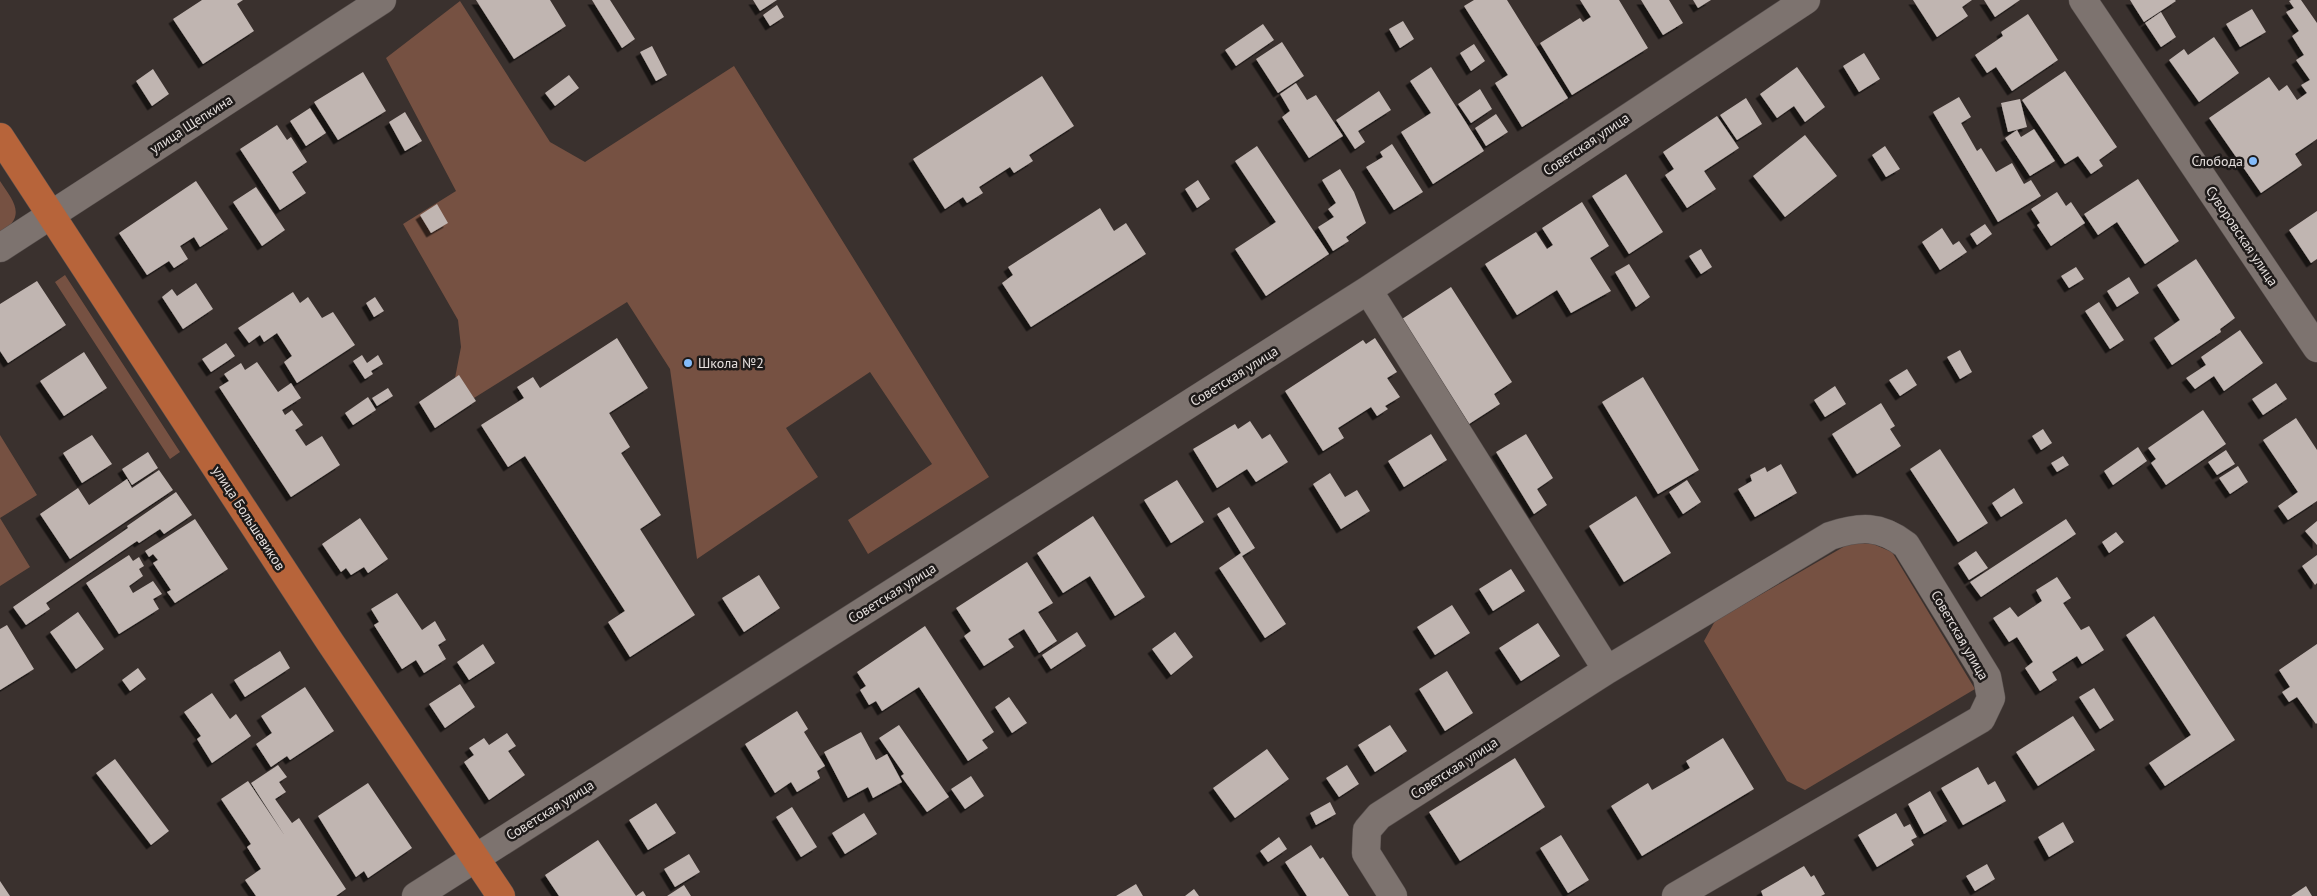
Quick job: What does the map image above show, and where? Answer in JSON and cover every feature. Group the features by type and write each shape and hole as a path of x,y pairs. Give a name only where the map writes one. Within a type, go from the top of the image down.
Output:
{"main road":[{"name":"улица Большевиков","path":"0,137 330,642 501,896"}],"street":[{"name":"улица Щепкина","path":"0,248 382,0"},
{"name":"Советская улица","path":"416,896 1368,290 1806,0"},
{"name":"Суворовская улица","path":"2083,0 2317,348"},
{"path":"1368,290 1607,670"},
{"name":"Советская улица","path":"1393,896 1366,853 1367,830 1379,816 1607,670 1830,536 1848,530 1870,528 1892,534 1906,545 1987,677 1991,698 1981,719 1676,896"}],"shaded area":[{"name":"Школа №2","path":"460,1 550,142 585,162 734,66 989,477 868,554 848,520 932,464 870,372 786,428 818,477 697,559 670,369 627,302 474,398 459,376 455,378 461,347 458,320 403,224 456,191 386,58"},
{"path":"0,181 13,202 16,215 8,227 0,233"},
{"path":"65,275 180,452 170,459 55,282"},
{"path":"0,435 37,495 0,518"},
{"path":"0,518 30,567 0,586"},
{"path":"1852,542 1873,544 1892,552 1975,689 1805,790 1787,781 1704,641 1715,621"}],"building":[{"path":"202,0 243,0 237,4 254,31 203,64 173,19"},
{"path":"476,0 550,0 566,26 514,59"},
{"path":"592,0 610,0 635,39 622,48"},
{"path":"753,0 777,0 760,11"},
{"path":"1474,0 1507,0 1568,98 1522,127 1495,83 1508,75 1464,6"},
{"path":"1580,0 1619,0 1648,48 1572,95 1540,43 1580,18 1583,22 1591,17"},
{"path":"1641,0 1669,0 1683,23 1663,35"},
{"path":"1693,0 1711,0 1698,8"},
{"path":"1913,0 1972,0 1962,7 1968,16 1937,37"},
{"path":"1984,0 2020,0 1995,17"},
{"path":"2130,0 2175,0 2176,1 2144,22"},
{"path":"2301,0 2317,23 2317,139 2295,154 2302,165 2261,193 2209,118 2269,77 2279,91 2287,85 2297,100 2307,93 2301,85 2310,80 2296,60 2304,55 2292,36 2299,31 2286,12 2294,8 2289,1"},
{"path":"777,5 784,17 770,26 763,15"},
{"path":"2252,9 2266,32 2240,47 2226,24"},
{"path":"2161,12 2176,37 2161,47 2145,23"},
{"path":"2028,14 2058,60 2012,91 1996,67 1987,73 1975,55 2003,36 2001,32"},
{"path":"1403,21 1414,39 1400,48 1389,29"},
{"path":"1263,24 1274,40 1236,66 1225,50"},
{"path":"2214,37 2239,73 2199,102 2169,60 2184,49 2188,55"},
{"path":"1282,42 1304,76 1278,93 1256,59"},
{"path":"1474,44 1485,61 1471,71 1460,53"},
{"path":"652,46 667,75 656,81 640,52"},
{"path":"1864,53 1880,79 1859,92 1843,66"},
{"path":"1431,67 1484,151 1433,184 1401,132 1431,113 1410,81"},
{"path":"1797,67 1825,107 1805,122 1794,106 1777,118 1760,94"},
{"path":"153,69 169,94 152,106 136,81"},
{"path":"2065,71 2117,147 2099,160 2103,166 2091,174 2078,156 2065,164 2022,100"},
{"path":"363,72 386,111 338,140 314,102"},
{"path":"569,75 579,88 555,106 545,93"},
{"path":"1042,76 1074,126 1029,155 1033,161 1014,173 1010,167 979,187 983,193 967,203 963,197 945,209 913,159"},
{"path":"1296,83 1307,100 1316,95 1343,136 1309,158 1282,117 1290,111 1280,94"},
{"path":"1480,89 1492,109 1471,123 1458,104"},
{"path":"1379,91 1391,110 1358,131 1365,142 1355,149 1336,120"},
{"path":"1959,97 1971,117 1961,123 1977,151 1981,148 1996,172 2012,163 2024,184 2031,180 2041,196 1998,222 1933,112"},
{"path":"1746,98 1762,124 1737,140 1720,115"},
{"path":"2020,99 2027,127 2008,132 2001,103"},
{"path":"310,108 326,133 306,146 290,121"},
{"path":"405,112 422,141 405,151 389,122"},
{"path":"1496,114 1508,132 1486,146 1475,128"},
{"path":"1717,116 1739,148 1704,171 1716,189 1687,208 1665,175 1674,169 1663,152"},
{"path":"277,125 287,140 291,137 307,162 292,172 306,193 280,210 240,149"},
{"path":"2034,129 2055,161 2030,176 2005,138 2017,130 2021,137"},
{"path":"1805,135 1837,176 1785,217 1753,176"},
{"path":"1392,144 1423,192 1394,210 1366,167 1383,157 1380,152"},
{"path":"1257,146 1329,254 1266,296 1235,249 1276,222 1235,161"},
{"path":"1885,146 1900,169 1886,177 1872,155"},
{"path":"1340,169 1354,192 1366,223 1346,237 1349,241 1333,251 1318,227 1334,217 1328,209 1336,203 1322,180"},
{"path":"1626,174 1663,232 1629,254 1592,196"},
{"path":"2138,179 2179,241 2145,264 2117,222 2098,235 2084,214"},
{"path":"1198,180 1210,199 1197,208 1185,189"},
{"path":"196,181 228,229 200,247 194,237 180,246 188,259 174,268 169,261 147,275 119,233"},
{"path":"256,187 285,230 262,246 233,202"},
{"path":"2057,192 2066,206 2071,202 2085,223 2051,246 2037,225 2040,223 2031,209"},
{"path":"1582,202 1609,246 1590,258 1611,291 1571,313 1557,290 1517,315 1485,264 1536,232 1547,249 1553,245 1542,228"},
{"path":"437,204 448,223 431,233 420,215"},
{"path":"1100,208 1114,231 1126,223 1146,254 1031,327 1002,283 1013,275 1008,267"},
{"path":"2317,211 2317,259 2311,263 2289,230"},
{"path":"1985,224 1992,234 1977,245 1970,234"},
{"path":"1942,228 1953,245 1959,241 1967,252 1940,270 1922,242"},
{"path":"1701,249 1712,267 1701,274 1689,256"},
{"path":"2196,259 2235,318 2220,329 2221,332 2172,365 2154,338 2180,320 2157,285"},
{"path":"1629,264 1650,297 1636,307 1615,272"},
{"path":"2076,267 2084,279 2069,288 2061,276"},
{"path":"2129,277 2139,293 2117,307 2107,291"},
{"path":"37,281 66,325 8,363 0,351 0,304"},
{"path":"196,283 213,309 183,329 162,297 172,289 177,296"},
{"path":"1451,287 1512,382 1494,394 1500,404 1469,424 1402,319"},
{"path":"293,292 300,303 308,297 322,318 333,312 355,345 297,383 284,362 292,356 277,333 264,342 260,335 249,343 238,328"},
{"path":"375,297 384,311 374,317 366,303"},
{"path":"2099,302 2124,340 2110,349 2085,311"},
{"path":"2240,330 2263,363 2224,391 2214,376 2195,389 2186,378 2206,365 2201,357"},
{"path":"617,338 648,388 609,413 630,447 621,453 661,515 640,529 695,615 630,657 608,622 625,611 525,456 508,467 481,425 524,398 517,387 533,377 540,388"},
{"path":"1375,338 1397,372 1387,378 1400,397 1385,406 1388,409 1377,416 1371,407 1338,428 1344,438 1323,451 1285,391 1363,340 1366,344"},
{"path":"226,343 235,356 211,372 202,359"},
{"path":"1960,350 1972,372 1960,379 1947,357"},
{"path":"84,352 107,388 64,416 40,381"},
{"path":"362,355 367,363 378,355 383,364 371,371 373,374 365,379 353,361"},
{"path":"257,362 278,392 291,383 301,398 282,410 285,415 292,410 303,425 295,430 306,446 322,436 340,465 291,497 219,387 229,381 224,374 241,363 245,370"},
{"path":"1907,369 1917,385 1900,396 1889,380"},
{"path":"459,375 476,401 435,428 419,402"},
{"path":"1643,377 1699,470 1658,494 1602,402"},
{"path":"2276,383 2287,399 2263,415 2252,399"},
{"path":"1835,386 1846,404 1825,417 1814,400"},
{"path":"388,388 393,396 377,406 372,398"},
{"path":"368,397 376,410 353,425 345,413"},
{"path":"1881,403 1895,426 1890,429 1901,446 1857,474 1832,434"},
{"path":"2203,410 2226,444 2166,485 2151,463 2156,459 2148,448"},
{"path":"2296,418 2317,450 2317,501 2288,520 2278,506 2298,492 2263,440"},
{"path":"1250,421 1262,439 1270,434 1288,462 1256,482 1247,469 1217,488 1193,449 1235,424 1238,429"},
{"path":"2043,429 2052,443 2041,450 2032,436"},
{"path":"1431,434 1447,460 1404,487 1388,461"},
{"path":"1526,434 1553,478 1537,489 1547,505 1534,514 1496,452"},
{"path":"92,435 112,464 82,483 63,453"},
{"path":"2138,447 2147,461 2113,485 2104,471"},
{"path":"1940,449 1988,523 1958,542 1910,469"},
{"path":"2226,450 2235,464 2217,475 2208,462"},
{"path":"148,452 158,468 132,485 122,469"},
{"path":"2063,456 2069,465 2057,472 2051,463"},
{"path":"1781,464 1797,493 1755,517 1738,489 1752,481 1750,475 1765,467 1767,472"},
{"path":"2238,466 2248,482 2230,494 2219,478"},
{"path":"159,470 173,490 70,559 40,514 78,488 89,505 127,479 132,488"},
{"path":"1330,473 1345,497 1357,490 1370,511 1341,529 1313,484"},
{"path":"1177,480 1204,522 1171,543 1144,500"},
{"path":"1687,480 1701,502 1683,514 1669,492"},
{"path":"2014,488 2023,503 2001,517 1992,503"},
{"path":"176,492 192,515 164,534 160,529 139,543 137,541 46,603 50,609 26,625 13,607 128,528 127,526"},
{"path":"1636,496 1671,553 1624,582 1589,526"},
{"path":"1229,507 1255,548 1242,556 1286,624 1265,638 1219,568 1241,553 1217,514"},
{"path":"1093,516 1145,597 1115,616 1090,576 1063,593 1037,553"},
{"path":"360,518 388,559 368,573 364,567 351,575 346,568 341,572 322,544"},
{"path":"195,519 228,569 175,603 167,592 171,590 153,563 158,560 153,554 149,557 145,551"},
{"path":"2066,519 2076,534 1981,597 1970,582"},
{"path":"2317,521 2317,545 2305,531"},
{"path":"2116,532 2124,542 2109,553 2102,542"},
{"path":"1976,551 1988,568 1969,580 1958,563"},
{"path":"129,555 133,561 139,557 144,566 139,569 143,576 129,586 133,593 153,581 162,594 153,599 159,609 119,634 86,583"},
{"path":"2317,555 2317,583 2315,585 2302,566"},
{"path":"1027,562 1053,603 1038,612 1057,641 1039,653 1024,629 1008,639 1014,647 984,666 964,636 971,631 956,608"},
{"path":"1511,569 1525,591 1493,611 1479,589"},
{"path":"759,575 780,608 744,632 722,598"},
{"path":"2057,577 2071,598 2063,603 2081,630 2089,626 2104,650 2082,664 2077,656 2052,672 2057,680 2040,691 2025,668 2033,662 2017,637 2009,642 1993,618 2010,607 2018,617 2042,601 2036,590"},
{"path":"397,593 422,630 435,621 446,640 438,645 446,659 424,673 416,660 402,669 374,625 379,622 371,609"},
{"path":"1452,605 1470,633 1435,655 1417,627"},
{"path":"78,612 104,649 76,669 50,632"},
{"path":"2154,616 2235,740 2165,786 2149,763 2191,735 2126,635"},
{"path":"1538,623 1560,656 1521,681 1499,648"},
{"path":"7,625 34,669 0,690 0,629"},
{"path":"925,626 994,732 982,740 988,748 968,761 919,687 882,711 876,701 869,705 860,690 866,686 857,672"},
{"path":"1077,632 1086,646 1051,669 1042,655"},
{"path":"1175,632 1193,657 1171,675 1152,649"},
{"path":"483,644 495,663 469,680 457,662"},
{"path":"2317,644 2316,724 2297,697 2289,702 2282,692 2290,687 2279,670"},
{"path":"280,651 290,668 245,697 234,680"},
{"path":"138,668 146,679 130,691 122,680"},
{"path":"1447,671 1473,713 1445,731 1419,689"},
{"path":"460,684 475,707 445,728 429,704"},
{"path":"305,687 334,731 290,760 287,756 271,767 256,744 272,733 261,716"},
{"path":"2094,688 2114,720 2100,729 2079,697"},
{"path":"212,693 230,719 236,714 251,736 212,763 197,739 201,736 184,712"},
{"path":"1009,697 1027,723 1012,733 995,707"},
{"path":"797,711 808,729 804,732 825,766 817,771 820,778 797,792 791,782 775,793 745,744"},
{"path":"2073,716 2095,750 2038,786 2016,752"},
{"path":"899,725 949,797 927,812 901,776 904,774 879,738"},
{"path":"1390,725 1407,751 1375,772 1358,745"},
{"path":"861,732 876,760 887,754 902,782 873,798 868,787 848,798 824,752"},
{"path":"507,733 516,746 508,751 525,775 489,800 464,762 474,755 469,748 484,738 489,745"},
{"path":"1723,738 1754,789 1642,856 1611,806 1648,783 1652,790 1690,768 1686,761"},
{"path":"1267,749 1289,779 1235,818 1213,788"},
{"path":"1515,758 1545,807 1460,861 1429,812"},
{"path":"115,759 169,831 151,845 96,773"},
{"path":"278,765 287,777 279,782 286,792 275,799 292,823 299,818 346,889 336,896 256,896 245,880 261,869 247,847 251,844 221,799 248,781 285,836 251,783"},
{"path":"1347,765 1359,784 1339,797 1326,778"},
{"path":"1978,767 1988,785 1995,781 2006,801 1963,825 1941,788"},
{"path":"971,776 984,796 965,809 951,789"},
{"path":"368,783 412,848 368,878 364,871 356,877 318,816"},
{"path":"1930,791 1947,821 1924,834 1908,804"},
{"path":"1330,802 1336,814 1316,825 1310,813"},
{"path":"656,803 676,833 648,850 629,820"},
{"path":"792,807 817,847 801,857 776,817"},
{"path":"864,813 877,834 845,854 832,833"},
{"path":"1896,813 1904,827 1910,824 1917,837 1911,840 1914,845 1877,867 1858,835"},
{"path":"2063,822 2074,842 2049,857 2038,837"},
{"path":"1561,835 1589,880 1568,893 1540,848"},
{"path":"1279,837 1287,849 1268,862 1260,851"},
{"path":"598,840 636,896 559,896 545,875"},
{"path":"1311,845 1320,859 1323,857 1349,896 1307,896 1285,862"},
{"path":"689,854 700,872 675,887 664,869"},
{"path":"1987,864 1995,879 1975,891 1966,876"},
{"path":"1804,866 1811,877 1814,875 1825,894 1821,896 1763,896 1761,891"},
{"path":"0,881 10,896 0,896"},
{"path":"1136,884 1143,896 1116,896"},
{"path":"684,885 691,896 667,896"},
{"path":"2306,886 2312,896 2291,896"},
{"path":"1194,889 1199,896 1185,896"},
{"path":"643,891 646,896 636,896"}],"place":[{"name":"Слобода","path":"2253,161"},
{"name":"Школа №2","path":"688,363"}]}
